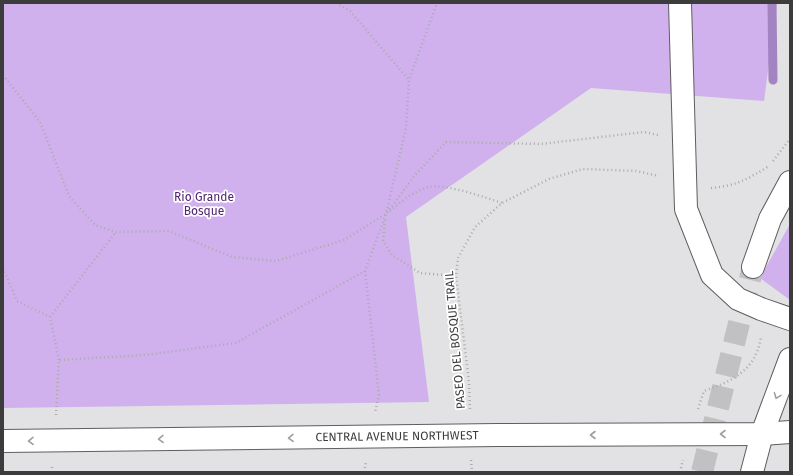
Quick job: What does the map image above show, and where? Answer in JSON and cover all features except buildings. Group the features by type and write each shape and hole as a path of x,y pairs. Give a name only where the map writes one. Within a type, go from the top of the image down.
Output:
{"main road":[{"path":"680,3 686,210 712,275 738,299 760,309 790,319"},
{"path":"753,267 770,219 790,182"},
{"path":"752,472 762,434 790,359"},
{"name":"CENTRAL AVENUE NORTHWEST","path":"3,441 498,435 762,434 790,432"}],"path":[{"path":"336,3 350,11 409,80"},
{"path":"437,3 409,80 406,128 386,214 382,240 392,255 420,273 456,276"},
{"path":"3,75 40,122 69,196 95,225 116,232 169,231 232,257 276,261 344,240 386,214 407,197 430,186 472,193 502,203"},
{"path":"378,395 365,271 386,214 415,175 446,142 541,144 644,132 684,142"},
{"name":"PASEO DEL BOSQUE TRAIL","path":"470,412 469,382 456,276 458,258 475,227 502,203 549,179 583,169 636,170 705,188 726,187 743,182 771,165 790,139"},
{"path":"56,416 59,360 50,317 116,232"},
{"path":"3,268 17,301 50,317"},
{"path":"59,360 145,355 236,343 365,271"},
{"path":"704,391 729,382 738,376"},
{"path":"471,457 472,472"},
{"path":"52,464 52,472"}],"green space":[{"name":"Rio Grande Bosque","path":"3,3 777,3 764,101 591,88 406,217 429,402 3,408"},
{"path":"790,224 790,300 760,278"}],"waterway":[{"path":"772,3 773,80"}],"tunnel":[{"path":"702,472 753,267"}]}
